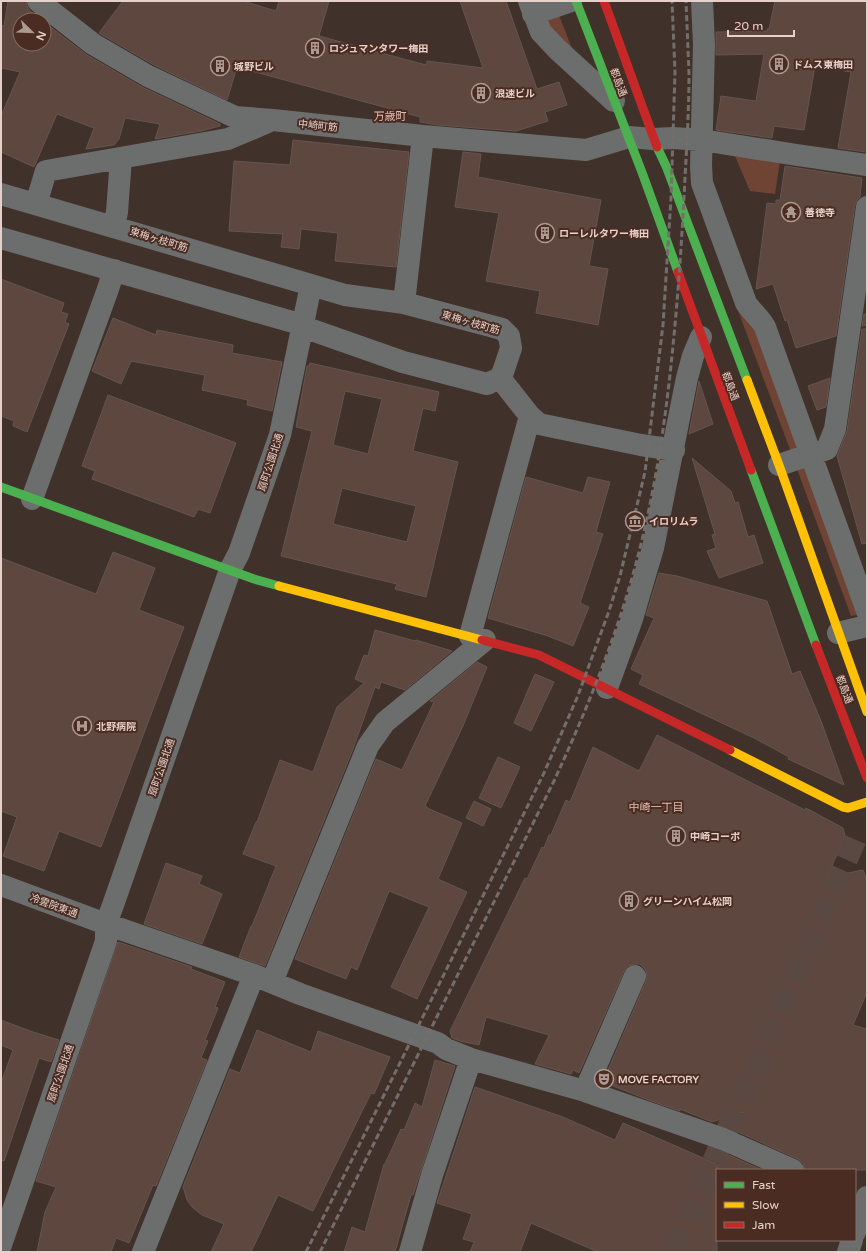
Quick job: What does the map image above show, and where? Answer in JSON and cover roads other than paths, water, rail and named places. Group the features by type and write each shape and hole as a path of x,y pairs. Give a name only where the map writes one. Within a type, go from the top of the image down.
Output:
{"main road":[{"name":"都島通","path":"576,1 629,138 789,575 867,778"},
{"name":"都島通","path":"604,1 653,139 666,166 779,465 867,712"},
{"path":"1,487 254,579 539,655 843,807 848,808 867,802"}],"street":[{"name":"中崎町筋","path":"38,1 93,44 148,76 235,118 273,120 423,136 586,150 629,138 673,138 702,140 867,165"},
{"path":"571,1 531,8 541,32 557,49 614,101"},
{"path":"702,1 704,45 701,166 702,183 746,303 765,327 867,611"},
{"path":"36,204 46,171 228,139 273,120"},
{"path":"404,303 423,136"},
{"path":"114,226 117,212 121,158"},
{"name":"東梅ヶ枝町筋","path":"1,194 345,295 404,303 502,329 509,336 511,348 500,378"},
{"path":"779,465 827,449 835,429 867,207"},
{"path":"1,238 303,325 309,329 403,362 487,384 500,378 530,416 539,424 641,445 674,450"},
{"path":"32,498 114,270"},
{"name":"扇町公園北通","path":"1,1246 106,941 106,924 230,570 239,553 280,435 311,285"},
{"path":"607,688 632,619 653,548 674,450 687,378 693,356 701,337"},
{"path":"143,1252 263,978 368,746 385,722 477,638 530,416"},
{"path":"838,633 867,626"},
{"name":"冷雲院東通","path":"1,885 106,924 263,978 307,996 438,1043 446,1049 471,1059 585,1091 723,1140 791,1169"},
{"path":"585,1091 635,976"},
{"path":"410,1252 432,1175 471,1059"},
{"path":"856,1192 867,1196 856,1229"},
{"path":"848,1252 852,1241"}],"tunnel":[{"path":"673,1252 858,834"}],"railway":[{"path":"306,1252 543,775 577,698 609,611 620,576 645,472 663,325 671,198 675,72 672,1"},
{"path":"320,1252 554,781 592,694 614,635 633,575 654,484 668,393 674,333 682,237 688,104 689,73 686,1"}],"place":[{"name":"ロジュマンタワー梅田","path":"315,48"},
{"name":"ドムス東梅田","path":"779,64"},
{"name":"城野ビル","path":"220,66"},
{"name":"浪速ビル","path":"481,93"},
{"name":"善徳寺","path":"791,212"},
{"name":"ローレルタワー梅田","path":"545,233"},
{"name":"イロリムラ","path":"635,521"},
{"name":"北野病院","path":"82,726"},
{"name":"中崎コーポ","path":"676,836"},
{"name":"グリーンハイム松岡","path":"629,901"},
{"name":"MOVE FACTORY","path":"604,1079"}],"district":[{"name":"万歳町","path":"390,116"},
{"name":"中崎一丁目","path":"656,807"}]}
